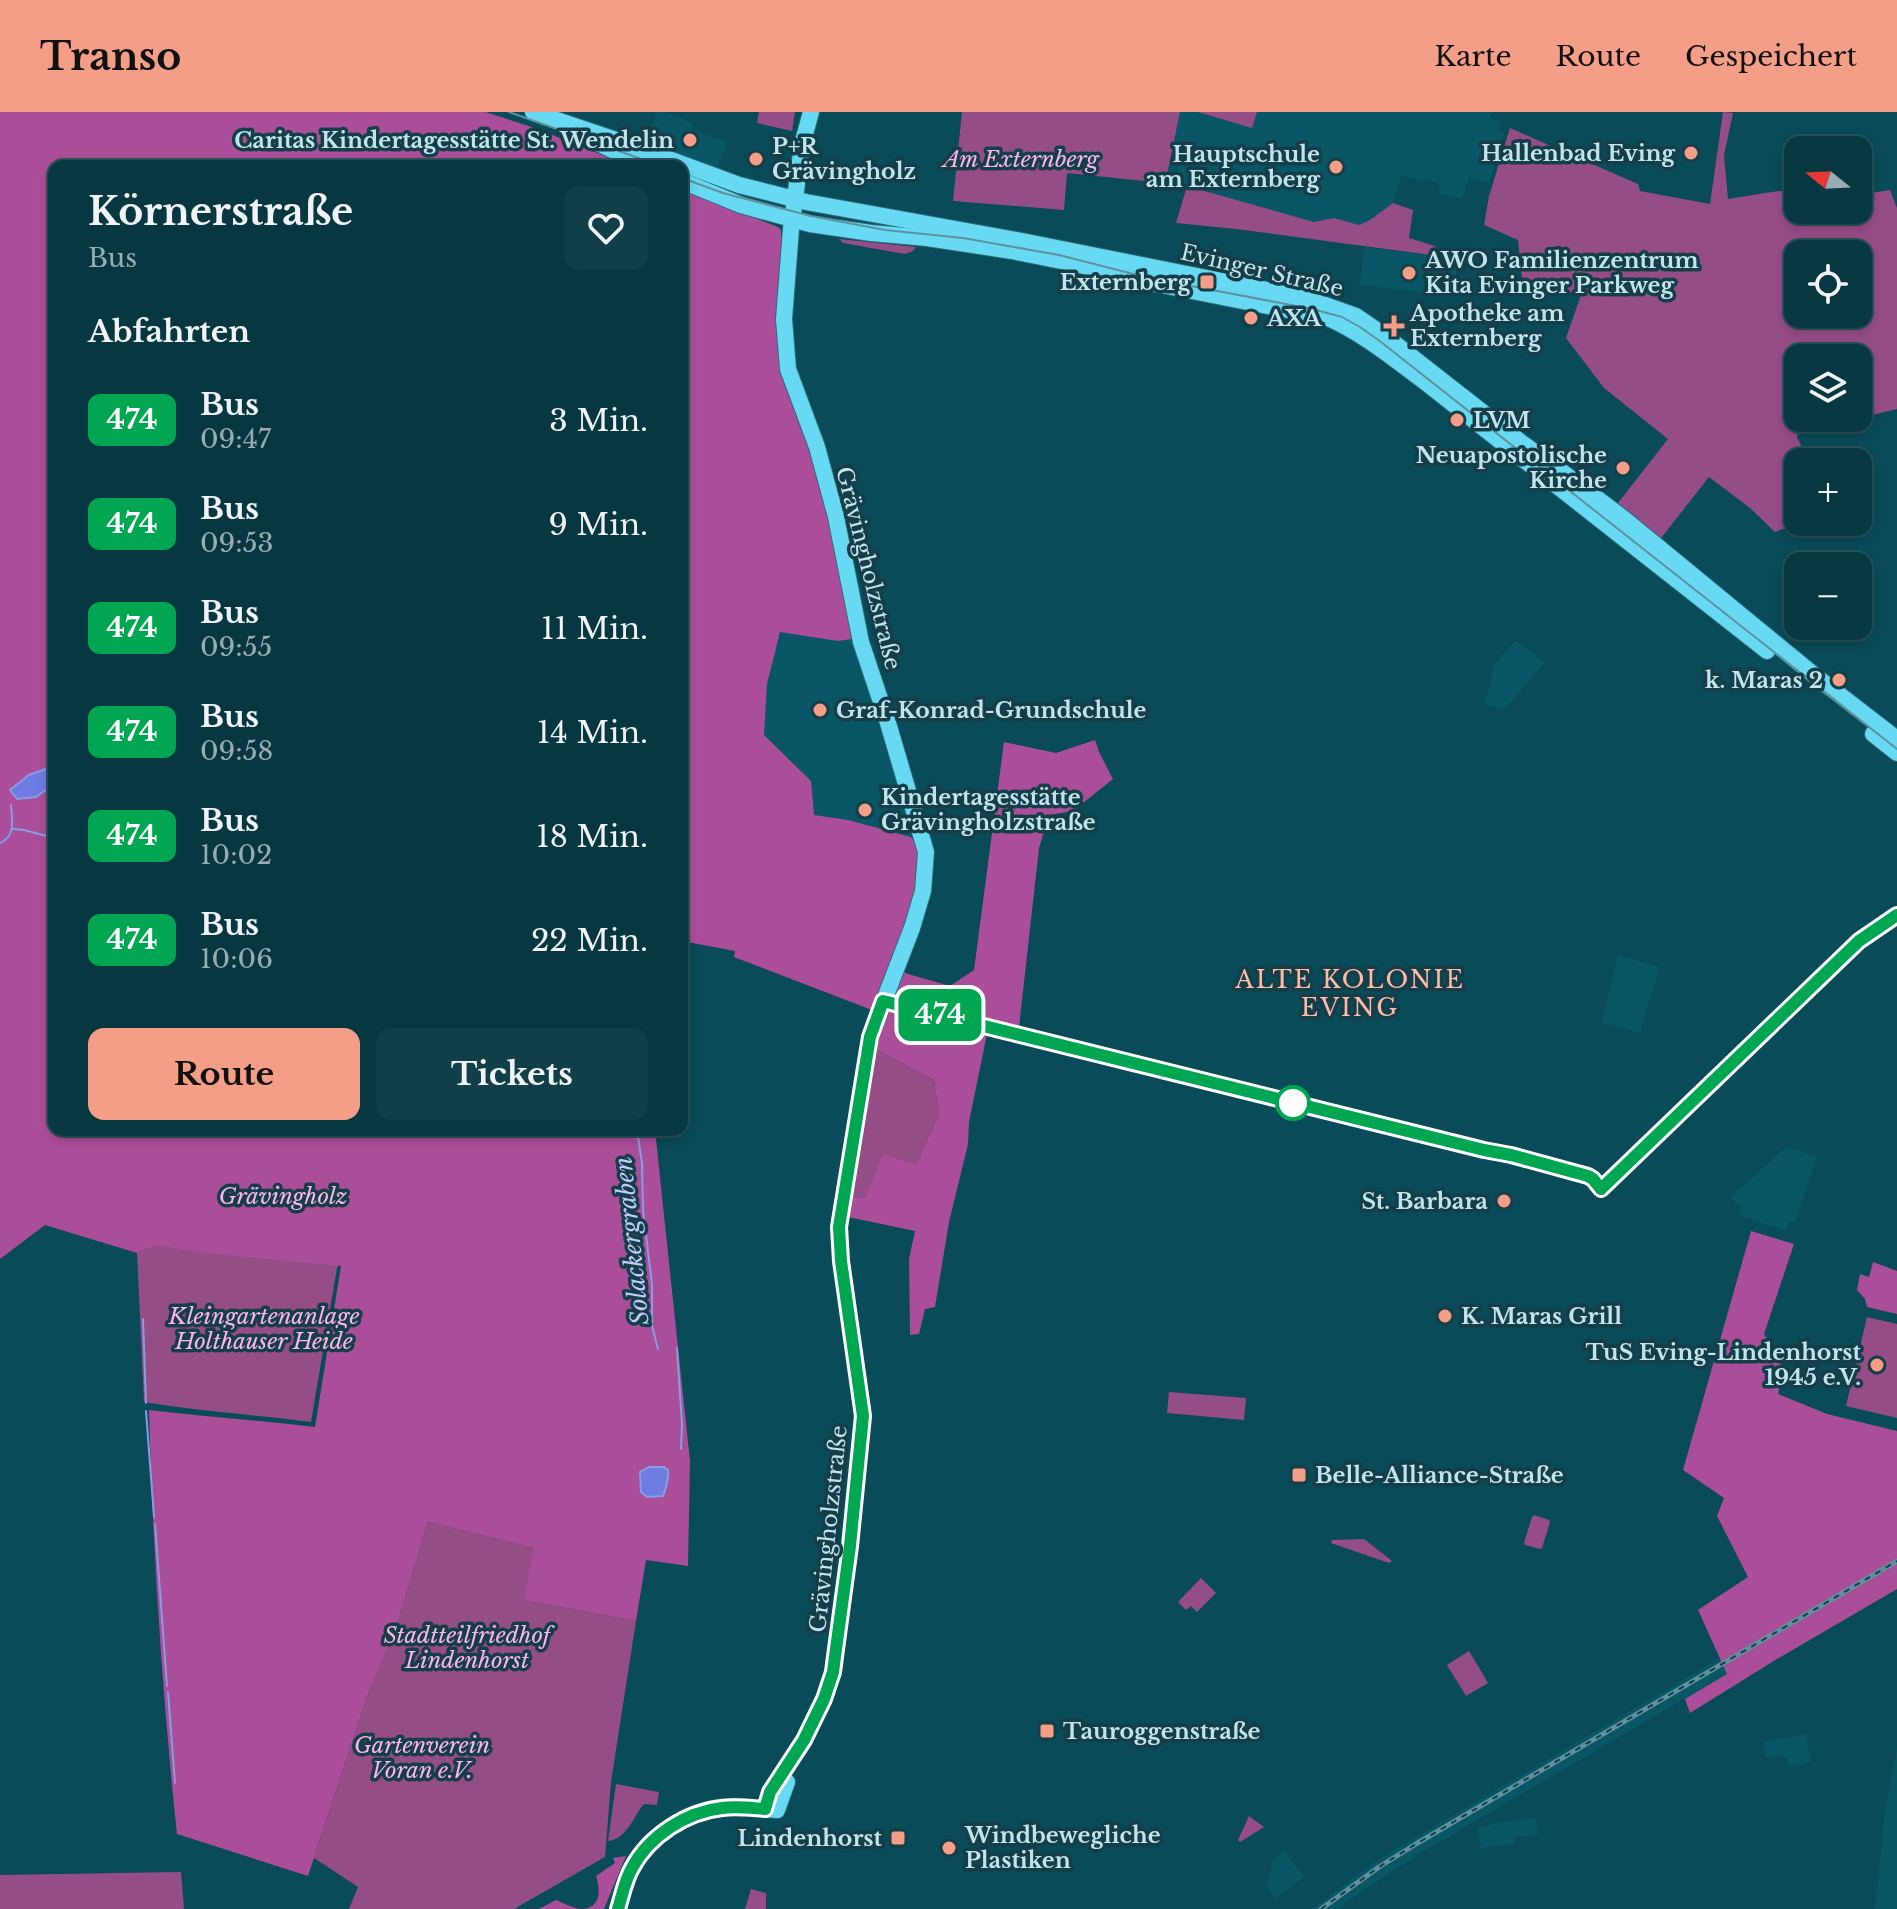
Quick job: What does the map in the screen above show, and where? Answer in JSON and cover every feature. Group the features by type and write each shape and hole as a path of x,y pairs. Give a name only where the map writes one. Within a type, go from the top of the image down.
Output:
{"main road":[{"name":"Grävingholzstraße","path":"618,1909 631,1870 647,1848 670,1827 688,1817 714,1809 771,1809 770,1792 804,1740 833,1672 863,1416 839,1242 841,1216 870,1037 923,891 926,852 861,642 836,517 817,447 788,369 784,319 792,220 802,145 811,112"},
{"name":"Evinger Straße","path":"536,113 671,160"},
{"name":"Evinger Straße","path":"536,113 633,160"},
{"name":"Evinger Straße","path":"688,166 739,185 794,199 1266,289 1356,316 1565,474 1897,739"},
{"name":"Evinger Straße","path":"688,183 741,205 810,224 955,242 1056,259 1122,277 1308,313 1344,325 1425,382 1897,753"}],"shaded area":[{"name":"Caritas Kindertagesstätte St. Wendelin","path":"657,112 681,118 692,123 691,129 727,142 717,169 656,146 658,138 648,135"},
{"path":"1180,112 1491,112 1490,118 1501,121 1498,130 1504,133 1489,184 1469,177 1462,199 1439,194 1438,183 1402,175 1393,203 1359,225 1334,218 1314,222 1166,180"},
{"name":"AWO Familienzentrum Kita Evinger Parkweg","path":"1364,247 1458,259 1456,275 1465,277 1462,297 1360,285"},
{"name":"Graf-Konrad-Grundschule","path":"780,631 838,641 852,639 911,825 911,837 848,820 800,813 762,762 767,684"},
{"path":"1515,641 1544,663 1504,710 1483,703 1490,688 1493,666"},
{"path":"1618,955 1658,967 1640,1033 1602,1022"},
{"path":"1786,1147 1817,1157 1795,1223 1789,1221 1786,1231 1739,1215 1742,1205 1731,1197"},
{"path":"1759,1635 1749,1661 1419,1854 1339,1909 1312,1909 1373,1863"},
{"path":"1806,1734 1811,1762 1789,1766 1787,1758 1782,1755 1766,1758 1763,1742"},
{"path":"1897,1747 1897,1909 1875,1909 1885,1812"},
{"path":"1536,1818 1538,1835 1514,1837 1515,1844 1480,1848 1478,1828"},
{"path":"1284,1851 1304,1877 1275,1899 1267,1888 1273,1860"}],"green space":[{"name":"Grävingholz","path":"0,112 486,112 616,160 48,160 48,1136 118,1136 352,1158 338,1267 311,1422 144,1402 137,1253 150,1247 4,1210"},
{"path":"0,112 482,112 540,130 612,160 48,160 48,771 17,799 36,797 48,788 48,1136 656,1136 690,1461 688,1566 646,1560 636,1621 523,1600 534,1548 428,1522 395,1631 367,1697 308,1876 177,1834 159,1622 149,1410 315,1427 341,1266 205,1253 156,1245 137,1253 45,1225 0,1259","holes":["669,1476 666,1488 657,1497 647,1497 641,1492 641,1484"]},
{"path":"759,112 795,112 792,131 757,123"},
{"name":"Am Externberg","path":"962,112 1180,112 1166,180 1154,182 1067,173 1064,210 953,201"},
{"path":"1198,112 1257,112 1252,128"},
{"path":"1723,112 1733,113 1724,155 1728,199 1784,190 1784,224 1872,224 1872,193 1890,190 1897,208 1897,409 1872,415 1872,344 1784,344 1784,432 1802,432 1797,437 1802,448 1784,448 1784,528 1775,532 1750,508 1709,477 1658,542 1614,508 1668,439 1604,388 1566,338 1581,295 1522,278 1518,240 1484,225 1489,196 1510,128 1638,184 1640,191 1710,204"},
{"path":"1187,186 1314,222 1334,218 1359,225 1393,203 1413,210 1409,238 1435,246 1436,250 1431,255 1176,223"},
{"path":"688,191 781,230 777,337 781,365 827,495 852,639 838,641 780,632 767,684 764,735 811,781 814,815 848,820 911,837 925,852 916,895 891,965 908,974 950,986 974,970 1004,742 1056,753 1095,740 1113,779 1073,811 1049,815 1039,848 1018,1036 988,1029 935,1307 925,1309 919,1334 910,1335 909,1259 915,1231 848,1217 852,1196 865,1198 883,1154 916,1165 939,1114 934,1080 877,1050 878,1035 872,1010 734,957 735,951 688,942"},
{"path":"839,239 916,247 905,254 843,243"},
{"path":"877,1050 934,1080 939,1114 916,1166 865,1198 852,1196"},
{"path":"1751,1231 1794,1244 1764,1334 1783,1368 1778,1394 1827,1414 1897,1431 1897,1589 1690,1713 1685,1699 1727,1674 1698,1610 1748,1577 1717,1516 1724,1498 1683,1470"},
{"path":"1873,1262 1897,1271 1897,1314 1867,1307 1857,1290 1860,1274 1869,1277"},
{"name":"TuS Eving-Lindenhorst 1945 e.V.","path":"1867,1317 1897,1324 1897,1418 1846,1406"},
{"path":"1169,1392 1246,1398 1244,1420 1167,1413"},
{"path":"1534,1515 1550,1522 1540,1549 1524,1543"},
{"name":"Gartenverein Voran e.V.","path":"428,1522 535,1548 523,1600 636,1621 611,1782 605,1857 514,1909 349,1909 358,1887 314,1858 367,1697 395,1631"},
{"path":"1364,1539 1392,1561 1389,1563 1331,1543 1332,1540"},
{"path":"1201,1578 1216,1593 1197,1612 1191,1606 1186,1610 1178,1602"},
{"path":"1469,1651 1488,1683 1466,1696 1447,1665"},
{"path":"616,1784 659,1792 657,1805 644,1804 625,1832 608,1841"},
{"path":"1249,1816 1264,1827 1240,1842 1238,1840"},
{"path":"626,1856 604,1909 583,1909 597,1901 596,1876 615,1863 613,1858"},
{"path":"181,1872 184,1909 0,1909 0,1875"},
{"path":"751,1889 766,1893 766,1909 745,1909"},
{"path":"556,1900 583,1909 539,1909"}],"water":[{"path":"48,768 48,788 36,797 17,799 10,790 29,775"},
{"path":"649,1467 668,1470 663,1496 647,1497 641,1492 640,1472"}],"waterway":[{"path":"0,843 11,832 11,805"},
{"path":"12,829 48,836"},
{"name":"Solackergraben","path":"638,1136 652,1285 652,1326 658,1349"},
{"path":"143,1319 146,1403"},
{"path":"677,1348 681,1449"},
{"path":"146,1411 154,1517"},
{"path":"155,1524 167,1686"},
{"path":"168,1692 175,1783"}],"tram line":[{"path":"509,112 644,160"},
{"path":"688,180 723,193 811,216 1059,255 1149,278 1342,317 1381,342 1897,749"}],"railway":[{"path":"1321,1909 1416,1844 1897,1561"}],"bus line":[{"name":"474","path":"618,1909 631,1870 642,1853 670,1827 688,1817 714,1809 765,1809 770,1792 804,1740 833,1672 863,1416 839,1227 870,1037 883,1001 1538,1162 1588,1176 1601,1189 1859,941 1897,915"}],"place":[{"name":"Caritas Kindertagesstätte St. Wendelin","path":"690,140"},
{"name":"Hallenbad Eving","path":"1691,153"},
{"name":"P+R Grävingholz","path":"756,159"},
{"name":"Hauptschule am Externberg","path":"1336,167"},
{"name":"AWO Familienzentrum Kita Evinger Parkweg","path":"1409,273"},
{"name":"Externberg","path":"1207,282"},
{"name":"AXA","path":"1251,318"},
{"name":"Apotheke am Externberg","path":"1394,326"},
{"name":"LVM","path":"1457,420"},
{"name":"Neuapostolische Kirche","path":"1623,468"},
{"name":"k. Maras 2","path":"1839,680"},
{"name":"Graf-Konrad-Grundschule","path":"820,710"},
{"name":"Kindertagesstätte Grävingholzstraße","path":"865,810"},
{"name":"St. Barbara","path":"1504,1201"},
{"name":"K. Maras Grill","path":"1445,1316"},
{"name":"TuS Eving-Lindenhorst 1945 e.V.","path":"1877,1365"},
{"name":"Belle-Alliance-Straße","path":"1299,1475"},
{"name":"Tauroggenstraße","path":"1047,1731"},
{"name":"Lindenhorst","path":"898,1838"},
{"name":"Windbewegliche Plastiken","path":"949,1848"}],"district":[{"name":"ALTE KOLONIE EVING","path":"1350,994"}],"park label":[{"name":"Kleingartenanlage Holthauser Heide","path":"264,1328"},
{"name":"Stadtteilfriedhof Lindenhorst","path":"467,1648"}]}
